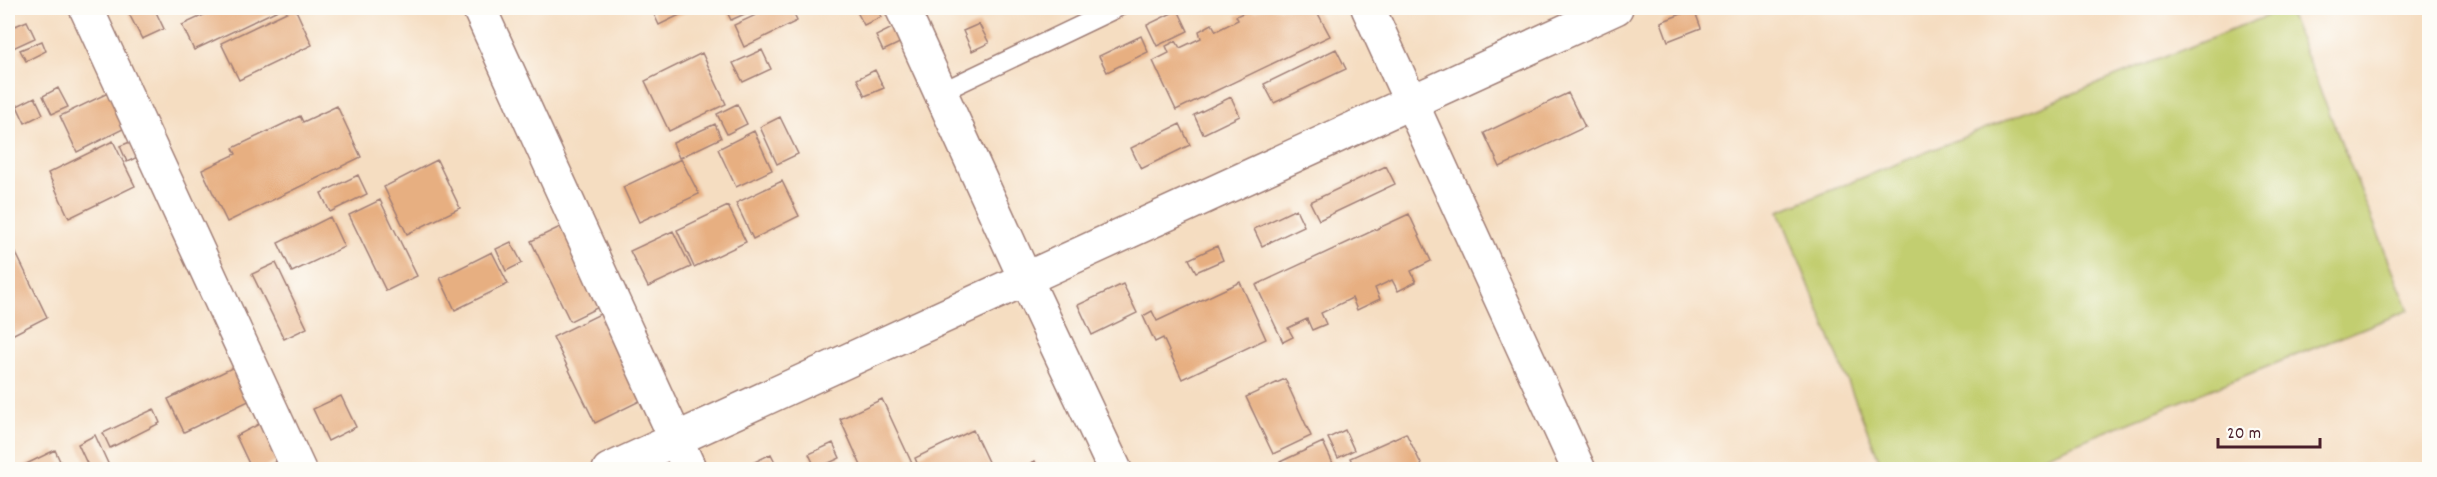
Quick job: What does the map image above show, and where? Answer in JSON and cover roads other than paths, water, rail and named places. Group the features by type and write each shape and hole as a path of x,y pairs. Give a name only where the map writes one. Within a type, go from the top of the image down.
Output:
{"street":[{"path":"86,8 299,470"},
{"path":"479,8 690,470"},
{"path":"902,8 1115,470"},
{"path":"1368,8 1578,470"},
{"path":"609,470 1616,8"}],"lane":[{"path":"941,92 1117,8"}]}
